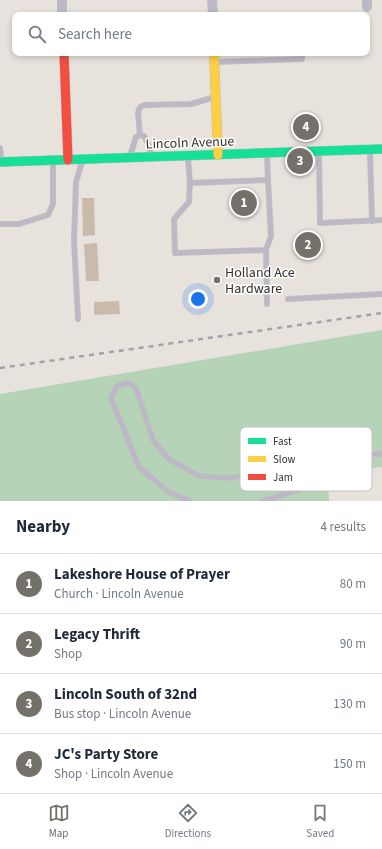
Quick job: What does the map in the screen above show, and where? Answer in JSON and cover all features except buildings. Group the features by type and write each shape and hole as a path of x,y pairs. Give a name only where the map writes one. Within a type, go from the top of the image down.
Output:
{"main road":[{"path":"64,56 68,160"},
{"path":"214,58 218,155"},
{"name":"Lincoln Avenue","path":"0,162 382,149"}],"street":[{"path":"62,0 62,12"},
{"path":"212,0 213,12"}],"lane":[{"path":"214,58 302,58 302,56"},
{"path":"140,135 138,113 140,107 145,105 191,104 216,97"},
{"path":"140,135 144,136 149,146 152,158"},
{"path":"129,158 136,137 140,135"},
{"path":"0,148 0,162"},
{"path":"370,149 372,221"},
{"path":"319,151 320,223 382,220"},
{"path":"267,153 271,236 266,250 267,304"},
{"path":"188,156 190,183 188,202 174,219 175,253 266,250"},
{"path":"78,319 74,240 76,182 83,160"},
{"path":"0,224 19,224 48,215 53,204 53,161"},
{"path":"190,183 268,180"},
{"path":"288,299 382,294"},
{"path":"190,501 167,491 139,467 111,398 117,386 129,383 136,388 153,440 169,459 199,476 231,478 240,476"},
{"path":"372,454 382,454"},
{"path":"262,501 295,491"}],"green space":[{"path":"382,330 382,467 372,468 372,427 240,427 240,491 328,491 329,501 0,501 0,394"}],"railway":[{"path":"0,368 382,313"}],"traffic: fast":[{"path":"0,162 382,149"}],"traffic: slow":[{"path":"214,56 218,155"}],"traffic: jam":[{"path":"64,56 68,160"}],"place":[{"name":"JC's Party Store","path":"306,127"},
{"name":"Lincoln South of 32nd","path":"300,161"},
{"name":"Lakeshore House of Prayer","path":"244,203"},
{"name":"Legacy Thrift","path":"308,245"},
{"name":"Holland Ace Hardware","path":"217,280"}]}
